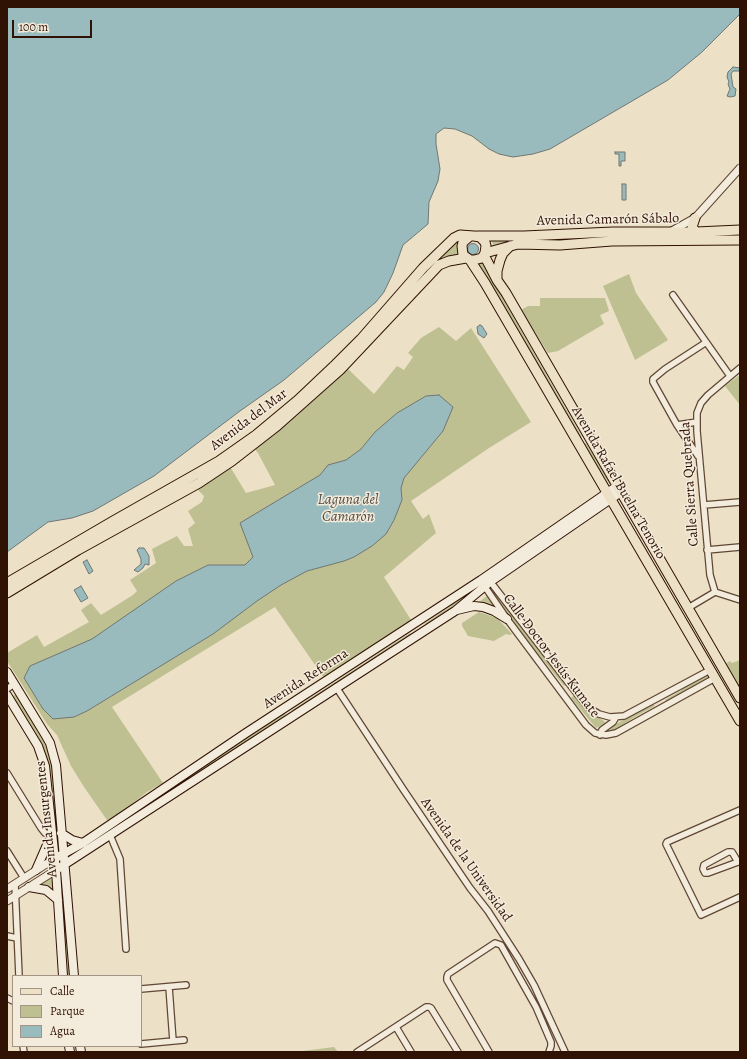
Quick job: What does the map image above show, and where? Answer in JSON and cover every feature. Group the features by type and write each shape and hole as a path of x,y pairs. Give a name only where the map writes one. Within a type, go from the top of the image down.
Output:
{"main road":[{"path":"695,218 692,227 696,232"},
{"name":"Avenida Camarón Sábalo","path":"485,254 518,244 560,245 612,242 696,232 740,230"},
{"name":"Avenida Camarón Sábalo","path":"473,236 524,236 613,232 740,240"},
{"name":"Avenida del Mar","path":"7,583 219,461 256,435 298,400 336,364 423,268 446,246 458,236 473,236"},
{"path":"473,236 480,237 485,242 485,254 478,260 468,259 463,255 463,242 473,236"},
{"path":"497,280 500,260 503,253 511,246"},
{"name":"Avenida Rafael Buelna Tenorio","path":"485,254 497,280 506,293 740,698"},
{"name":"Avenida del Mar","path":"7,593 78,550 199,483 232,461 277,426 340,370 439,265 449,261 468,259"},
{"name":"Avenida Rafael Buelna Tenorio","path":"468,259 485,283 740,721"},
{"name":"Avenida Reforma","path":"54,859 83,843 246,733 486,581 619,489"},
{"name":"Avenida Reforma","path":"56,870 455,611 486,581"},
{"path":"455,611 474,606 483,607 494,611 507,619"},
{"name":"Avenida Insurgentes","path":"7,672 46,736 54,755 58,776 61,833 74,975"},
{"name":"Avenida Insurgentes","path":"7,695 41,751 46,774 56,870 63,975"},
{"path":"164,788 170,796"},
{"path":"120,817 124,826"},
{"path":"61,833 72,840 83,843"},
{"path":"36,870 52,835"},
{"path":"29,887 46,890 58,900"}],"street":[{"path":"669,236 695,218 740,168"},
{"path":"672,295 730,376"},
{"path":"699,456 677,425 653,382 653,379 665,369 705,343"},
{"name":"Calle Sierra Quebrada","path":"715,592 710,575 707,550 697,413 701,403 740,368"},
{"path":"677,425 697,422"},
{"path":"704,506 740,502"},
{"path":"707,550 740,547"},
{"name":"Calle Doctor Jesús Kumate","path":"486,581 507,619 586,725 595,733 600,735 616,733 715,678"},
{"name":"Calle Doctor Jesús Kumate","path":"486,581 570,685 595,713 604,716 624,716 710,670"},
{"path":"688,608 715,592 740,600"},
{"path":"7,689 14,684"},
{"path":"561,692 570,685"},
{"name":"Avenida de la Universidad","path":"336,687 403,789 470,888 488,910 519,958 534,985 565,1052"},
{"path":"600,735 602,730 613,722 616,717"},
{"path":"7,773 41,828 45,832 52,835"},
{"path":"740,810 667,842 666,844 700,914 740,898"},
{"path":"110,835 120,859 126,949"},
{"path":"7,851 24,878"},
{"path":"728,852 732,852 739,861 708,873 703,869 704,865 728,852"},
{"name":"Avenida Reforma","path":"7,889 54,859"},
{"name":"Avenida Reforma","path":"7,901 56,870"},
{"path":"15,884 19,975"},
{"path":"7,936 17,938"},
{"path":"489,1052 447,980 447,977 448,974 495,943 501,945 533,1001 549,1036 551,1046 550,1052"},
{"path":"142,989 186,985"},
{"path":"169,987 173,1041"},
{"path":"357,1052 426,1007 431,1008 458,1052"},
{"path":"396,1027 411,1052"},
{"path":"142,1044 184,1040"}],"green space":[{"path":"655,236 517,241 493,245 492,241"},
{"path":"462,237 459,255 451,257 401,302 420,275"},
{"path":"484,257 493,279 515,320 582,437 580,438 475,262"},
{"path":"629,274 636,293 668,340 635,360 603,286"},
{"path":"540,298 605,298 609,311 600,315 604,324 558,351 548,353 521,310 528,306 540,306"},
{"path":"439,327 456,341 471,328 531,422 489,448 411,501 423,519 429,514 436,533 384,577 411,620 324,678 275,607 112,707 163,783 147,792 114,818 107,820 71,766 57,735 47,724 7,661 7,653 37,635 44,647 89,622 81,610 91,603 101,615 133,595 137,591 130,580 156,563 152,549 177,536 184,546 193,546 188,529 195,523 188,511 202,502 204,496 195,487 229,465 246,493 275,485 254,448 347,368 374,394 397,366 404,370 413,357 408,353 421,338"},
{"path":"740,375 740,405 725,386"},
{"path":"586,443 611,484 609,484 583,444"},
{"path":"476,588 477,590 427,624 424,624 451,606 451,604"},
{"path":"493,592 566,685 564,686 543,660 537,657 492,594"},
{"path":"488,595 499,610 474,606"},
{"path":"479,612 497,618 512,634 506,634 494,641 468,636 462,626 462,623"},
{"path":"410,633 413,636 293,713 292,710"},
{"path":"740,660 740,691 725,664 730,661 732,663"},
{"path":"706,675 709,678 708,679 667,702 665,700 682,690 682,688"},
{"path":"17,694 47,748 54,775 62,855 58,857 51,778 43,751 11,697"},
{"path":"573,696 577,696 593,714 606,724 596,728 571,698"},
{"path":"652,704 655,706 620,727 614,730 607,729"},
{"path":"284,712 286,715 175,790 174,789 197,770"},
{"path":"58,872 61,874 72,975 67,975"},
{"path":"51,875 53,889 51,891 39,884"},
{"path":"334,1047 338,1052 295,1052"}],"water":[{"path":"7,7 740,7 740,14 702,52 668,80 550,149 533,154 513,157 499,154 489,149 472,136 455,129 444,128 436,134 440,169 438,181 429,202 428,224 403,245 393,273 384,292 376,302 284,380 240,411 154,476 93,511 72,518 48,522 7,552"},
{"path":"733,67 740,68 740,71 733,71 731,74 733,87 736,89 735,96 730,97 727,96 730,89 727,77 728,72"},
{"path":"615,152 625,152 625,161 621,161 621,166 619,166 619,154 615,154"},
{"path":"622,184 626,184 626,200 622,200"},
{"path":"471,244 475,244 477,245 477,253 471,254 468,251 468,247"},
{"path":"480,325 487,334 484,338 478,334 477,327"},
{"name":"Laguna del Camarón","path":"439,395 453,407 443,431 404,478 401,488 402,500 394,520 386,534 372,546 354,557 307,571 281,585 213,634 87,711 74,717 53,719 43,709 24,678 30,666 92,639 176,581 208,565 245,565 253,557 240,523 320,475 328,465 346,460 361,449 375,432 397,413 426,396"},
{"path":"139,548 144,548 149,556 149,565 145,564 138,572 134,570 141,564 141,559 137,550"},
{"path":"87,560 93,571 89,574 83,562"},
{"path":"81,586 88,598 81,602 74,590"}]}
